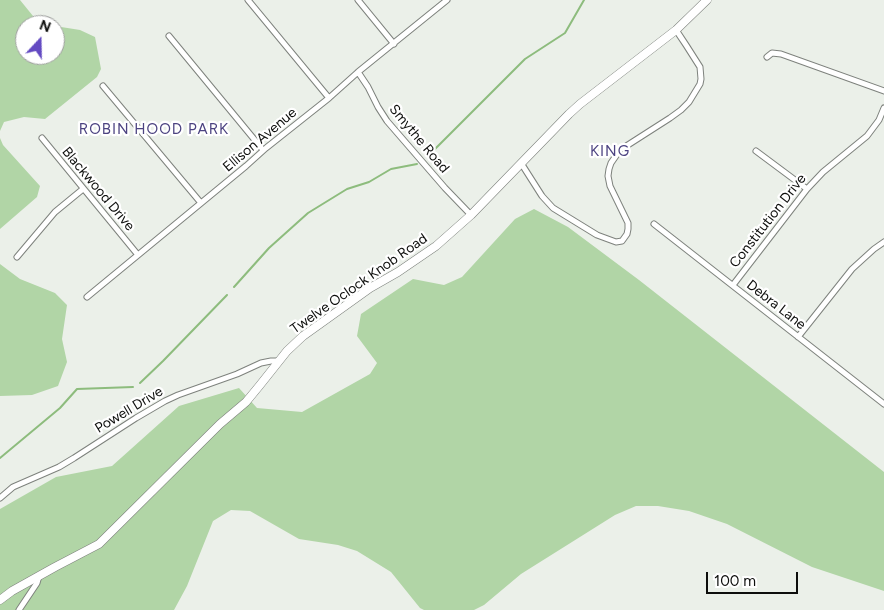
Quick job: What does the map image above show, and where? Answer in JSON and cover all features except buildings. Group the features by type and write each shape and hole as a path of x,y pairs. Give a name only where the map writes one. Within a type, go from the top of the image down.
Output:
{"street":[{"path":"248,0 329,98"},
{"path":"358,0 394,44"},
{"name":"Ellison Avenue","path":"87,297 447,0"},
{"name":"Twelve Oclock Knob Road","path":"0,600 12,591 99,544 220,424 246,402 279,361 303,336 370,288 398,272 436,246 472,216 569,114 676,30 706,0"},
{"path":"520,164 542,196 553,208 597,235 616,242 622,241 627,234 628,223 610,186 608,176 611,163 620,150 680,110 689,102 700,84 700,67 676,30"},
{"path":"169,36 263,150"},
{"path":"767,57 772,53 781,54 884,91"},
{"name":"Smythe Road","path":"358,72 387,121 472,216"},
{"path":"104,86 201,203"},
{"name":"Constitution Drive","path":"733,285 807,188 823,172 867,136 879,120 884,108"},
{"name":"Blackwood Drive","path":"42,138 83,190 138,254"},
{"path":"756,151 807,188"},
{"path":"17,257 55,212 83,190"},
{"name":"Debra Lane","path":"654,224 884,404"},
{"path":"798,337 852,270 884,242"},
{"name":"Powell Drive","path":"0,498 14,487 74,458 165,401 262,363 279,361"},
{"path":"19,610 37,583 39,576"}],"green space":[{"path":"0,0 20,0 32,15 15,15 15,65 65,65 65,28 80,30 95,37 101,69 97,77 45,119 24,117 4,122 0,131"},
{"path":"0,138 3,145 40,186 37,197 0,229"},
{"path":"534,209 568,227 639,280 884,472 884,591 812,567 727,524 689,511 658,506 636,506 615,515 521,574 484,605 474,610 424,610 420,608 391,572 357,551 338,545 299,539 250,511 231,510 213,521 187,586 174,610 0,610 0,509 56,477 112,466 179,406 239,388 257,408 302,412 370,374 377,363 357,336 361,314 413,279 444,285 462,277 515,219"},
{"path":"0,264 20,279 55,293 67,305 62,339 67,362 58,386 32,395 0,396"}],"waterway":[{"path":"428,156 525,59 565,33 584,0"},
{"path":"234,287 269,248 308,213 347,189 369,182 391,169 417,164"},
{"path":"140,383 227,295"},
{"path":"0,458 60,408 77,389 133,387"}],"district":[{"name":"ROBIN HOOD PARK","path":"154,130"},
{"name":"KING","path":"610,152"}]}
